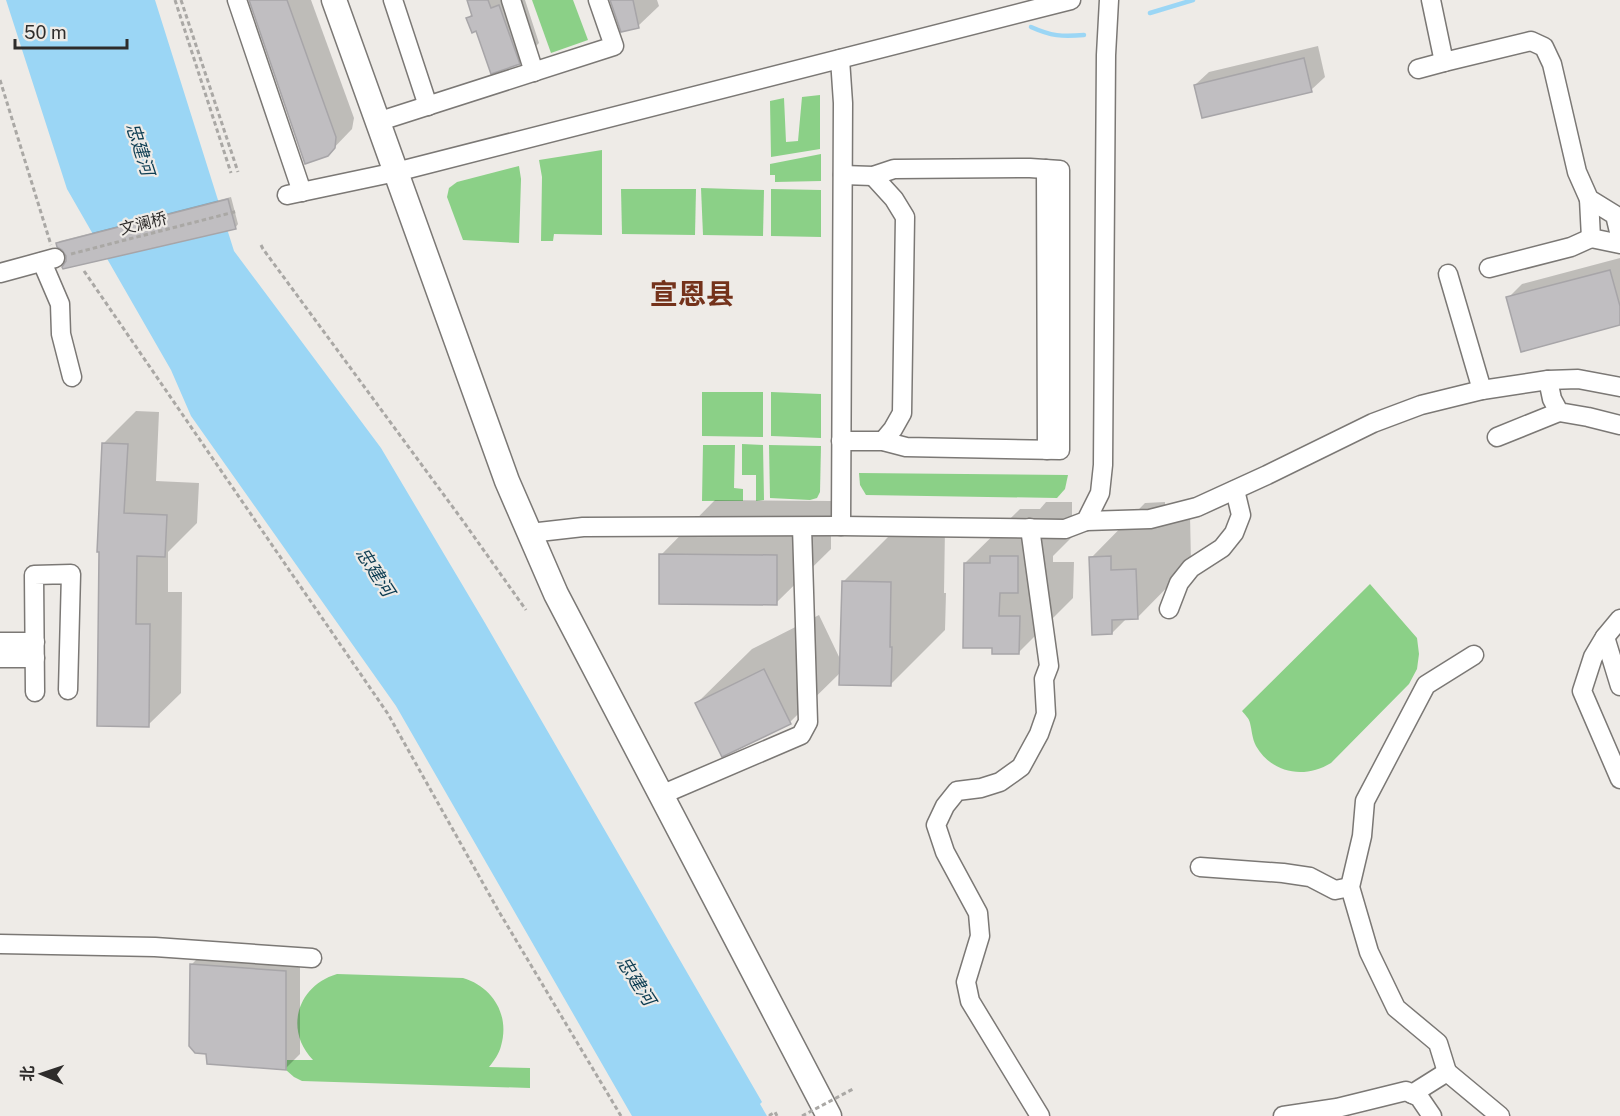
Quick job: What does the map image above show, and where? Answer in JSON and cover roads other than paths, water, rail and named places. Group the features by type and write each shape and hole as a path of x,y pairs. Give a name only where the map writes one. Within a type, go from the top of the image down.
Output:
{"main road":[{"path":"334,0 507,481 556,594 829,1116"}],"street":[{"path":"237,0 295,194 396,172 1071,0"},
{"path":"393,0 428,106"},
{"path":"511,0 534,72"},
{"path":"377,122 614,46 598,0"},
{"path":"1086,521 1100,493 1102,465 1106,55 1109,0"},
{"path":"1431,0 1444,62"},
{"path":"1418,69 1531,41 1544,47 1552,64 1577,172 1589,199 1591,238"},
{"path":"840,59 843,103 841,526"},
{"path":"841,441 883,441 906,447 1060,450 1060,170 1030,168 894,169 873,176 843,175"},
{"path":"873,176 894,199 905,217 902,413 883,441"},
{"path":"1589,199 1615,215 1620,236"},
{"path":"1489,268 1570,247 1591,238 1620,244"},
{"path":"0,273 49,260 60,304 61,334 72,377"},
{"path":"1448,274 1482,390"},
{"path":"530,533 583,528 841,526 1065,529 1086,521 1150,519 1197,507 1373,423 1421,405 1482,390 1556,380 1578,379 1620,387"},
{"path":"1556,380 1552,399 1558,412"},
{"path":"1497,437 1558,412 1620,425"},
{"path":"1169,609 1179,583 1191,568 1222,548 1234,533 1241,515 1234,490"},
{"path":"661,795 801,735 808,722 802,527"},
{"path":"1030,528 1049,666 1044,679 1046,714 1039,734 1021,767 1000,782 981,788 957,791 945,806 936,825 945,852 978,913 980,936 966,982 970,1001 1040,1116"},
{"path":"35,692 34,575 70,574 68,690"},
{"path":"1620,619 1605,637 1593,657 1582,691 1620,779"},
{"path":"1605,637 1620,686"},
{"path":"0,642 35,650"},
{"path":"0,658 35,650"},
{"path":"1474,655 1426,685 1365,801 1362,836 1350,887 1369,952 1396,1008 1438,1043 1447,1072 1500,1116"},
{"path":"1200,867 1283,873 1310,878 1335,890 1350,887"},
{"path":"0,944 155,947 312,958"},
{"path":"1412,1094 1447,1072"},
{"path":"1283,1116 1337,1108 1406,1091 1419,1097 1432,1116"}],"water":[{"name":"忠建河","path":"6,0 155,0 234,251 381,448 762,1102 760,1104 767,1116 632,1116 396,706 191,416 171,370 67,189"}],"waterway":[{"path":"1150,13 1193,0"},
{"path":"1031,27 1057,35 1084,35"}],"district":[{"name":"宣恩县","path":"692,294"}]}
